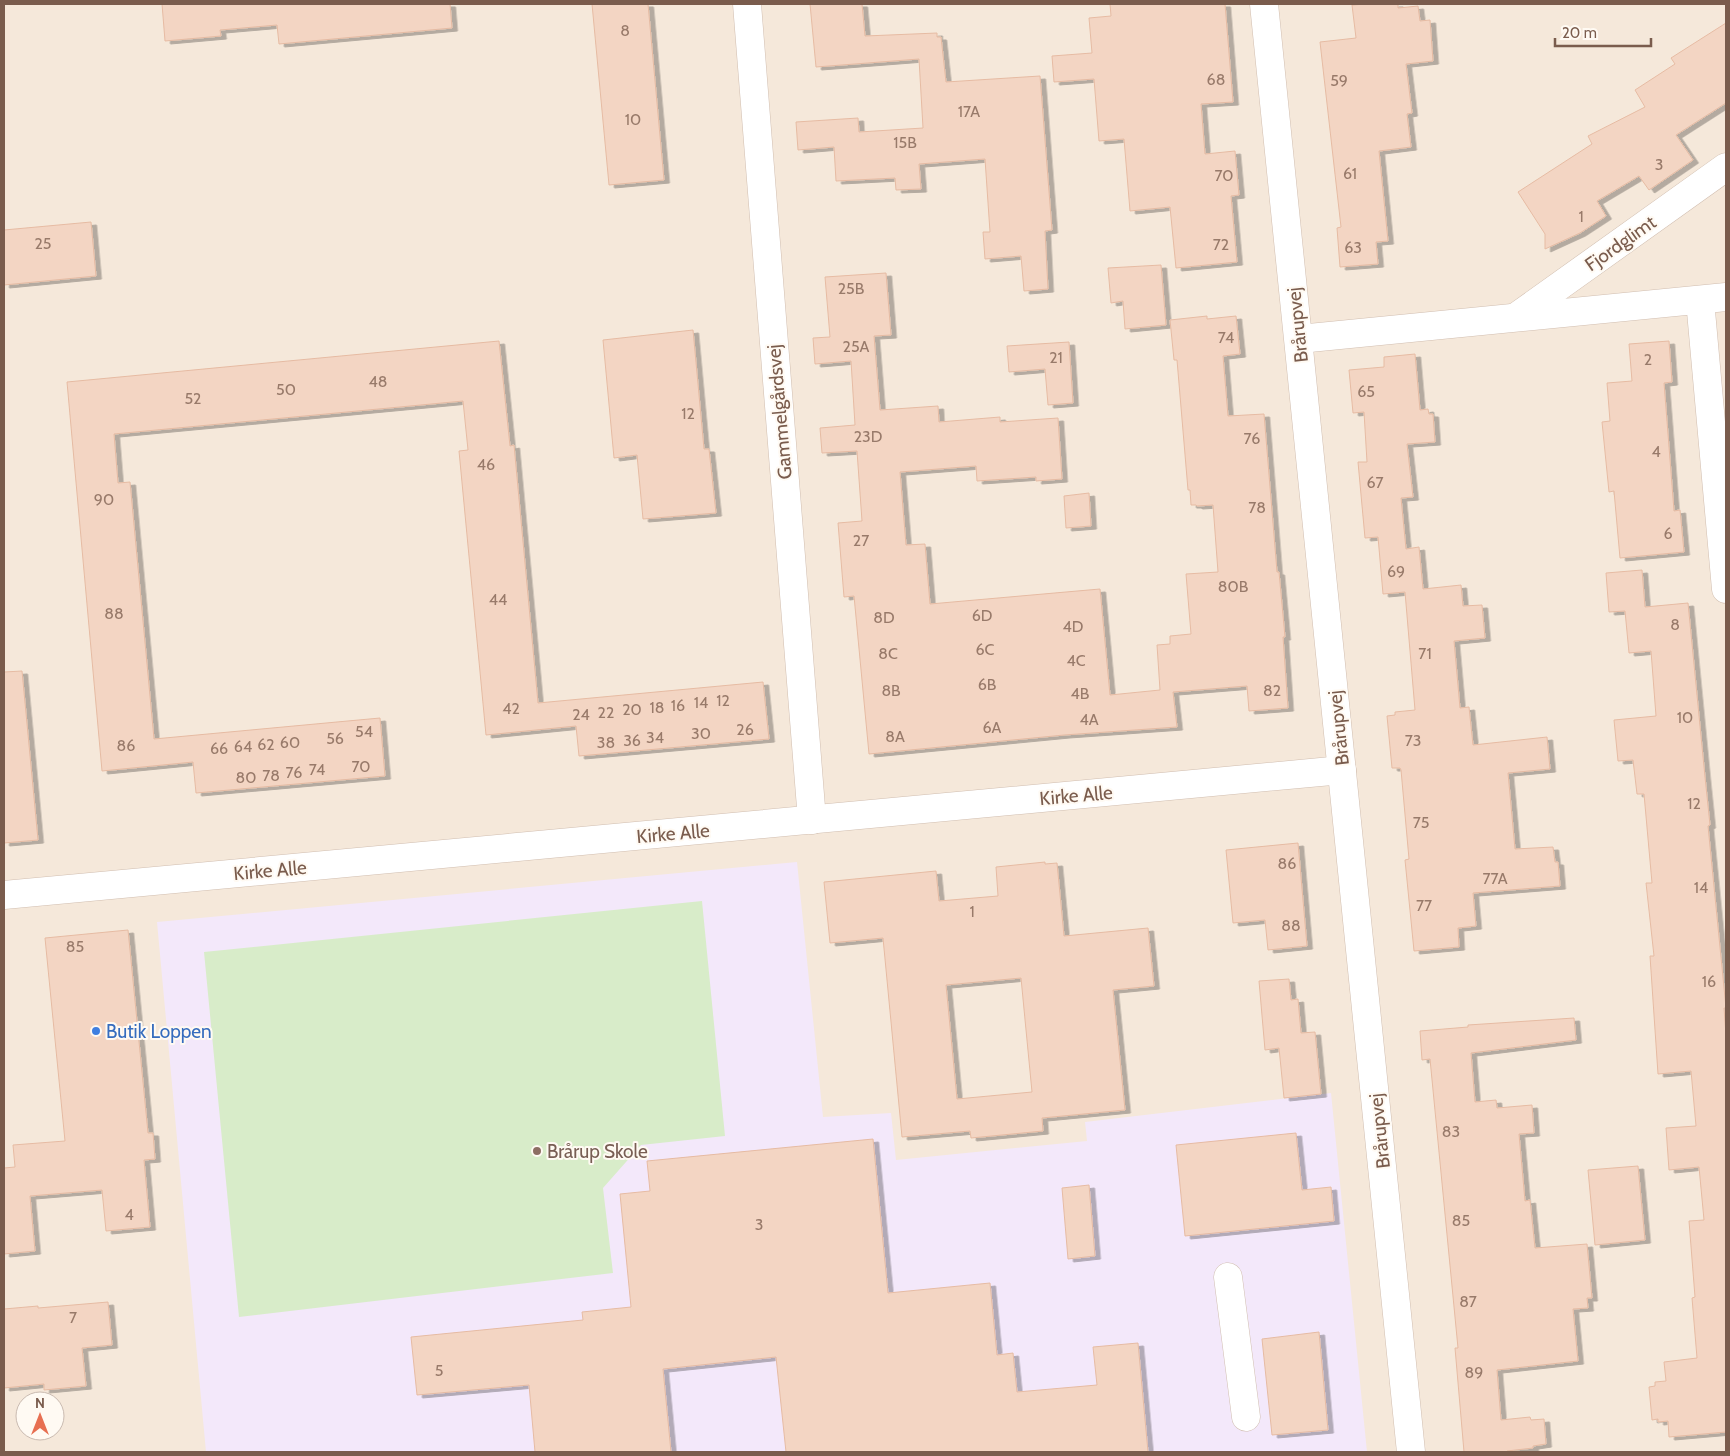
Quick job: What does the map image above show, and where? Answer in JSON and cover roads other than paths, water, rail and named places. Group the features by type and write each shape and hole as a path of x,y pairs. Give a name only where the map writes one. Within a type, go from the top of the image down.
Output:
{"street":[{"name":"Gammelgårdsvej","path":"747,4 812,820"},
{"name":"Brårupvej","path":"1264,4 1411,1452"},
{"name":"Fjordglimt","path":"1514,318 1726,167"},
{"name":"Fjordglimt","path":"1299,339 1713,299"},
{"path":"1713,299 1726,590"},
{"name":"Kirke Alle","path":"4,895 1342,770"},
{"path":"1228,1277 1246,1417"}],"place":[{"name":"Butik Loppen","path":"96,1031"},
{"name":"Brårup Skole","path":"537,1151"}]}
